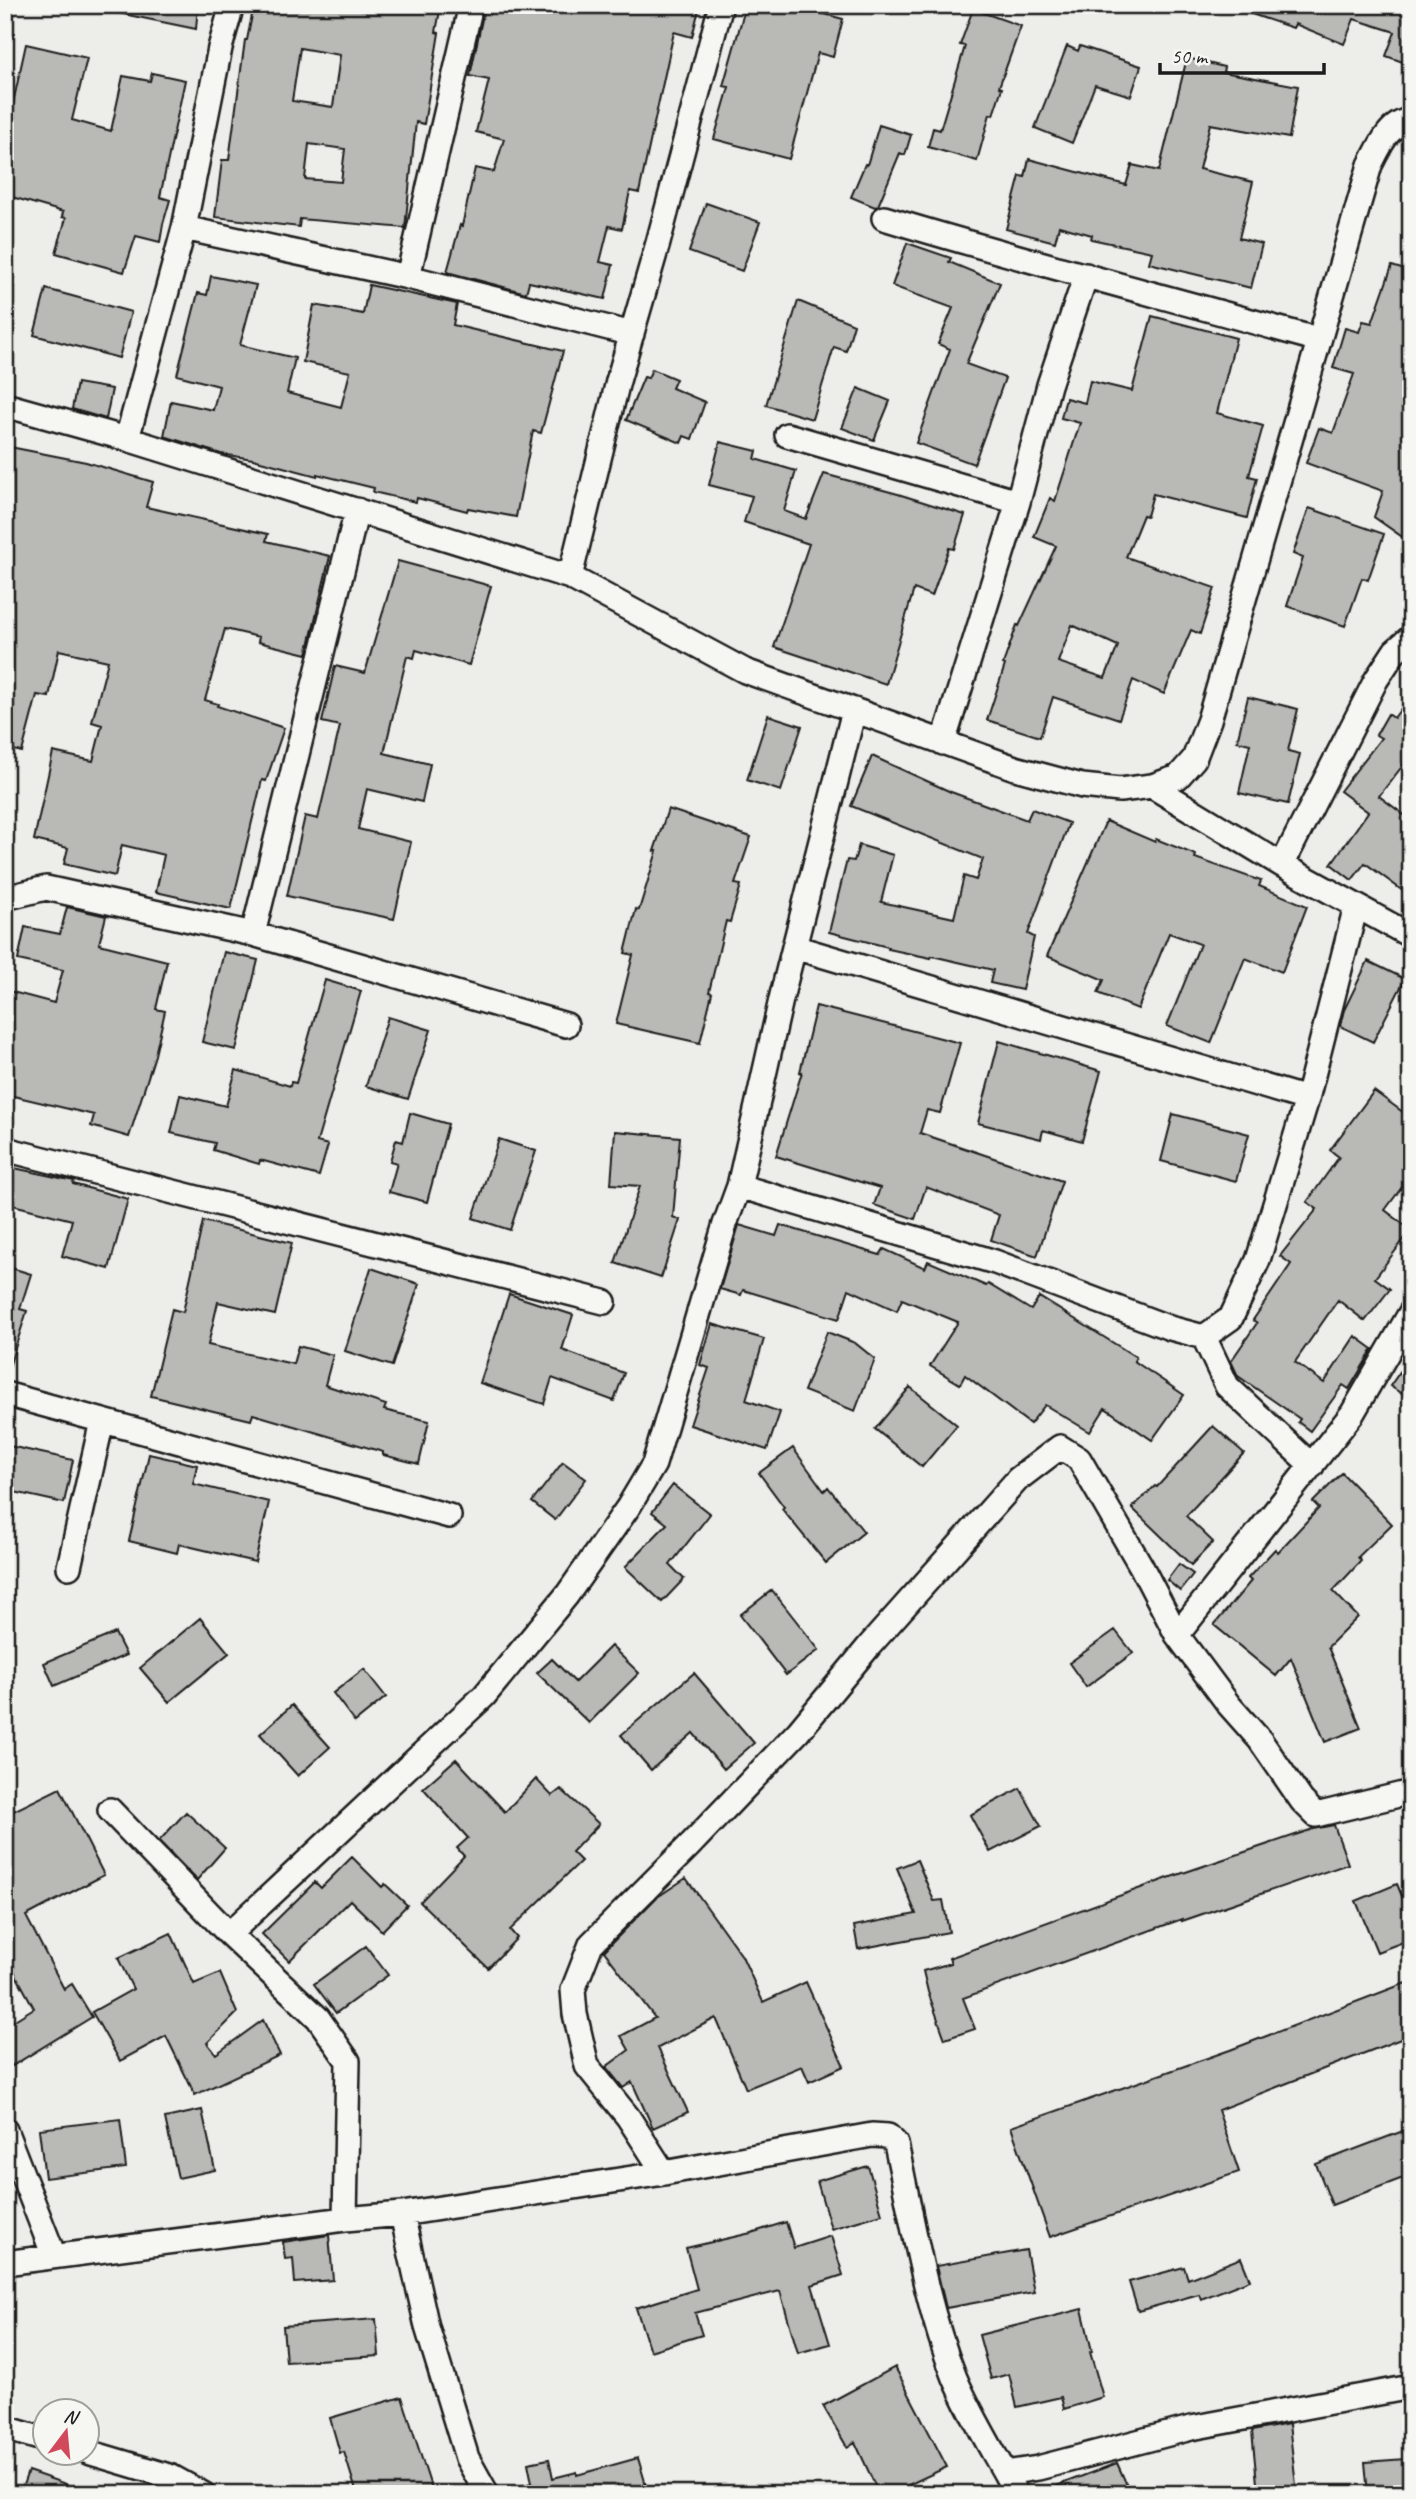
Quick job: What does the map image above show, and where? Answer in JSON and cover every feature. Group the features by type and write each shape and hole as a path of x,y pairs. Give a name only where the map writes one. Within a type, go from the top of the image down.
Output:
{"street":[{"path":"127,439 184,228 220,48 232,5"},
{"path":"408,277 471,5"},
{"path":"570,577 618,381 721,5"},
{"path":"5,405 127,439 570,577 745,671 1014,768 1082,786 1120,790 1152,786 1178,777 1194,759 1209,720 1370,165 1387,134 1404,120 1411,120"},
{"path":"884,218 1001,254 1319,340"},
{"path":"184,228 408,277 632,334"},
{"path":"943,743 1018,502 1049,385 1086,275"},
{"path":"787,435 1018,502"},
{"path":"253,934 357,510"},
{"path":"1282,865 1376,680 1395,651 1411,636"},
{"path":"229,1934 484,1696 568,1595 629,1506 654,1464 725,1224 739,1186 794,947 854,710"},
{"path":"1152,786 1282,865 1411,936"},
{"path":"5,898 46,888 253,934 566,1024"},
{"path":"1204,1337 1231,1318 1258,1260 1307,1099 1356,906"},
{"path":"794,947 1307,1099"},
{"path":"5,1149 604,1302"},
{"path":"739,1186 995,1262 1170,1328 1204,1337 1227,1385 1312,1466"},
{"path":"1177,1635 1352,1413 1411,1312"},
{"path":"5,1394 449,1516"},
{"path":"69,1567 102,1420"},
{"path":"664,2173 628,2117 587,2066 575,2014 573,1990 591,1944 798,1732 1018,1479 1060,1447 1079,1459 1142,1566 1177,1635 1229,1705 1259,1740 1302,1801 1316,1815 1411,1792"},
{"path":"110,1810 229,1934 318,2018 348,2061 345,2219"},
{"path":"5,2130 54,2256"},
{"path":"5,2263 402,2214 664,2173 872,2135 888,2136 896,2144 930,2305 951,2365 971,2412 1016,2494"},
{"path":"402,2214 427,2327 467,2458 487,2494"},
{"path":"1005,2473 1038,2468 1191,2428 1411,2387"},
{"path":"5,2428 32,2436"},
{"path":"102,2456 172,2477 203,2494"}],"building":[{"path":"118,5 198,5 196,29 118,13"},
{"path":"254,5 335,5 364,10 365,5 441,5 424,124 416,122 405,228 300,219 299,227 215,217 222,160 229,160","holes":["300,48 340,55 333,107 292,101","309,144 345,149 341,182 305,179"]},
{"path":"485,5 700,5 692,37 674,32 639,193 630,191 622,229 609,226 600,262 613,265 605,299 529,282 526,293 447,272 460,225 462,226 475,168 494,172 504,139 476,132 489,80 470,76"},
{"path":"746,5 791,5 843,19 833,57 818,53 789,159 714,139 729,87 723,86"},
{"path":"1235,5 1411,5 1411,65 1386,56 1395,32 1354,19 1344,44 1295,24 1293,28 1234,8"},
{"path":"973,9 1021,26 999,87 1002,88 993,115 990,114 977,161 928,147 933,128 940,130 965,46 960,45"},
{"path":"26,44 87,58 72,120 111,131 123,76 150,81 152,73 185,80 160,197 170,200 160,242 136,236 124,272 56,253 66,218 62,217 63,212 5,195 5,124 13,103"},
{"path":"1067,46 1078,51 1080,46 1141,66 1131,96 1095,85 1072,143 1035,128"},
{"path":"1187,58 1224,67 1223,72 1298,86 1289,138 1210,124 1199,169 1253,182 1239,238 1262,244 1251,288 1149,263 1152,252 1091,239 1092,235 1059,226 1055,242 1006,229 1020,176 1025,177 1029,159 1126,185 1132,165 1159,171"},
{"path":"879,125 911,135 905,155 900,153 878,206 875,207 851,197 865,164 867,165"},
{"path":"706,203 760,222 742,271 689,252"},
{"path":"907,243 951,258 949,262 1000,283 966,364 1005,378 974,464 916,443 950,349 938,344 953,308 892,286"},
{"path":"1392,266 1411,272 1411,543 1374,517 1383,491 1306,463 1319,428 1333,433 1354,374 1333,368 1345,328 1359,332 1363,321 1372,323"},
{"path":"211,276 256,285 240,345 295,358 287,393 341,407 350,372 303,362 314,305 363,314 369,285 457,304 453,325 563,351 541,433 533,431 516,517 468,508 467,511 417,498 416,502 373,492 374,488 221,454 164,436 171,401 213,410 219,386 177,375 198,293 207,295"},
{"path":"46,289 131,312 119,358 34,335"},
{"path":"798,301 854,324 846,351 834,347 812,419 766,405"},
{"path":"1152,316 1236,338 1217,413 1263,426 1249,476 1257,478 1247,518 1153,494 1147,516 1143,515 1126,557 1215,588 1200,634 1191,630 1164,694 1133,680 1119,719 1053,697 1040,737 987,720 1017,625 1019,626 1056,546 1034,537 1050,498 1055,501 1080,423 1061,418 1066,398 1085,403 1090,381 1132,391","holes":["1072,625 1118,646 1105,678 1058,662"]},
{"path":"652,369 676,379 672,388 705,402 692,439 684,436 681,443 626,420 644,377 648,378"},
{"path":"77,383 112,389 106,419 72,409"},
{"path":"858,388 890,401 874,440 842,428"},
{"path":"720,442 757,451 755,459 796,471 784,511 806,519 824,474 965,515 954,549 949,548 932,596 914,589 886,684 774,647 809,544 744,522 752,496 709,485"},
{"path":"5,446 86,462 153,482 146,507 268,534 266,541 330,556 307,654 258,642 259,637 225,629 205,700 284,728 266,781 262,780 231,909 156,892 164,855 122,845 115,876 64,864 68,848 34,840 53,752 93,761 102,725 92,722 108,661 59,650 49,697 37,695 22,752 5,748"},
{"path":"1309,508 1384,534 1368,580 1362,578 1345,626 1287,606 1303,558 1293,554"},
{"path":"398,561 491,586 469,665 416,650 414,658 407,656 384,753 430,764 422,802 367,789 358,829 411,842 394,919 287,896 305,816 318,819 340,726 322,722 335,666 365,673"},
{"path":"1411,695 1411,755 1379,796 1411,820 1411,897 1365,863 1352,880 1331,864 1368,812 1340,791 1381,738 1376,735 1388,714 1394,718"},
{"path":"1248,697 1298,709 1288,751 1300,754 1288,804 1239,793 1250,744 1237,741"},
{"path":"768,715 802,726 781,791 747,780"},
{"path":"872,756 951,792 1027,820 1032,809 1069,823 1028,934 1034,937 1022,990 990,983 993,970 888,949 829,932 847,860 854,861 859,845 893,855 881,902 954,918 964,876 976,880 983,859 851,806"},
{"path":"668,809 751,837 735,884 741,885 730,922 726,921 700,1043 616,1024 633,955 625,953"},
{"path":"1106,821 1155,842 1156,839 1196,855 1195,858 1261,881 1259,886 1307,906 1282,972 1245,958 1211,1043 1167,1026 1200,944 1169,933 1138,1009 1098,993 1104,980 1047,956"},
{"path":"67,907 106,916 99,944 167,961 156,1009 165,1011 155,1055 129,1137 91,1126 94,1115 5,1094 5,990 54,1003 63,970 18,960 25,927 60,934"},
{"path":"224,952 258,960 236,1050 202,1042"},
{"path":"1368,961 1405,979 1373,1042 1340,1026 1344,1010"},
{"path":"325,980 361,991 317,1142 328,1145 319,1176 260,1160 259,1164 213,1150 215,1143 171,1133 180,1095 226,1106 236,1070 290,1086 291,1082 296,1083"},
{"path":"816,1006 960,1043 940,1113 927,1110 920,1133 1062,1181 1037,1256 991,1240 999,1215 926,1187 915,1219 874,1205 880,1188 776,1156 802,1072"},
{"path":"388,1017 431,1030 408,1099 366,1086"},
{"path":"999,1041 1101,1071 1082,1141 1043,1130 1041,1139 978,1123"},
{"path":"1374,1091 1411,1118 1411,1175 1385,1210 1411,1230 1375,1278 1390,1289 1365,1321 1338,1300 1295,1362 1324,1383 1355,1336 1373,1349 1349,1389 1343,1385 1310,1431 1298,1422 1300,1419 1238,1376 1231,1361 1257,1323 1253,1320 1291,1264 1280,1256 1317,1209 1307,1202 1339,1157 1330,1150"},
{"path":"410,1113 448,1124 427,1202 389,1192 397,1163 390,1161 396,1140 403,1142"},
{"path":"1173,1114 1249,1134 1236,1181 1161,1161"},
{"path":"615,1131 680,1137 673,1217 680,1220 661,1278 615,1263 640,1186 611,1184"},
{"path":"499,1139 536,1151 510,1230 473,1218"},
{"path":"5,1166 74,1181 73,1184 128,1199 109,1269 62,1256 72,1220 5,1203"},
{"path":"203,1221 292,1243 275,1315 218,1302 208,1345 293,1364 298,1346 333,1355 325,1385 386,1405 384,1410 429,1421 419,1464 253,1414 251,1420 151,1396 172,1309 183,1312"},
{"path":"739,1225 776,1236 780,1225 880,1255 884,1249 925,1268 928,1261 986,1286 988,1284 1031,1310 1039,1297 1136,1357 1134,1361 1184,1395 1152,1440 1105,1408 1090,1432 1045,1405 1030,1424 965,1375 960,1384 930,1366 958,1322 902,1299 897,1311 849,1289 839,1319 743,1290 741,1295 720,1289"},
{"path":"5,1266 31,1274 20,1309 27,1311 9,1367 5,1367"},
{"path":"371,1268 419,1284 392,1366 345,1351"},
{"path":"509,1294 573,1315 562,1350 624,1373 614,1401 552,1378 544,1404 480,1383"},
{"path":"712,1324 764,1339 746,1400 780,1412 767,1450 690,1425 709,1368 700,1365"},
{"path":"827,1332 855,1343 875,1359 855,1411 804,1391"},
{"path":"1411,1356 1411,1400 1390,1386"},
{"path":"910,1387 957,1425 922,1467 875,1429"},
{"path":"1213,1426 1244,1453 1186,1516 1213,1542 1191,1565 1132,1508 1157,1487"},
{"path":"5,1445 73,1460 64,1503 5,1490"},
{"path":"793,1448 824,1491 828,1487 864,1532 826,1563 782,1509 784,1507 759,1473"},
{"path":"149,1454 197,1465 193,1484 269,1502 255,1562 179,1544 177,1553 129,1541"},
{"path":"563,1462 586,1479 555,1520 532,1502"},
{"path":"1342,1473 1392,1524 1358,1557 1361,1561 1333,1591 1358,1617 1328,1647 1361,1728 1325,1742 1291,1658 1276,1676 1214,1625 1251,1581 1248,1578 1275,1549 1278,1552 1319,1508 1313,1502"},
{"path":"673,1485 710,1514 670,1565 684,1579 662,1602 625,1567 667,1524 652,1512"},
{"path":"1179,1564 1193,1574 1180,1591 1167,1580"},
{"path":"772,1590 819,1650 786,1675 740,1615"},
{"path":"200,1618 229,1653 169,1702 140,1668"},
{"path":"1115,1630 1133,1653 1086,1687 1069,1663"},
{"path":"115,1633 126,1655 54,1686 44,1663"},
{"path":"611,1646 639,1673 589,1723 537,1673 552,1659 575,1682"},
{"path":"364,1669 386,1697 355,1722 333,1693"},
{"path":"694,1673 754,1743 724,1769 693,1733 651,1770 621,1735"},
{"path":"292,1705 330,1747 298,1776 260,1734"},
{"path":"456,1759 505,1812 536,1779 552,1796 561,1789 599,1824 572,1852 581,1861 510,1930 517,1938 488,1968 420,1902 464,1856 457,1848 468,1838 423,1788"},
{"path":"60,1788 104,1875 26,1916 64,1989 72,1984 92,2017 12,2066 5,2054 5,2026 34,2008 5,1955 5,1815"},
{"path":"1020,1788 1041,1826 990,1852 970,1815"},
{"path":"186,1812 225,1848 197,1880 159,1841"},
{"path":"1334,1825 1348,1864 1182,1919 963,1998 975,2029 945,2039 923,1971 951,1963 949,1958 1171,1877 1313,1829"},
{"path":"352,1857 382,1887 385,1884 407,1905 382,1931 350,1900 289,1961 262,1934 315,1882 321,1888"},
{"path":"917,1860 934,1901 943,1900 949,1932 858,1949 854,1926 916,1914 897,1868"},
{"path":"686,1878 742,1956 763,2002 806,1982 844,2066 809,2082 802,2066 746,2089 716,2018 658,2048 688,2112 653,2128 632,2082 623,2088 606,2067 629,2050 621,2036 655,2018 604,1951 656,1898"},
{"path":"1397,1884 1411,1918 1411,1939 1377,1952 1356,1901"},
{"path":"171,1933 194,1984 220,1973 237,2013 207,2043 216,2054 263,2020 280,2055 195,2095 166,2036 120,2061 92,2012 133,1989 118,1958"},
{"path":"366,1946 388,1975 336,2013 314,1984"},
{"path":"1411,1981 1411,2035 1218,2110 1239,2172 1050,2237 1011,2127 1230,2050"},
{"path":"202,2110 215,2170 178,2178 165,2118"},
{"path":"120,2119 126,2168 45,2178 39,2129"},
{"path":"1411,2128 1411,2175 1332,2205 1316,2164"},
{"path":"868,2166 882,2214 831,2229 817,2181"},
{"path":"786,2222 794,2248 831,2236 843,2275 812,2285 830,2344 798,2353 780,2291 695,2313 702,2335 650,2351 636,2308 697,2289 686,2248"},
{"path":"329,2235 333,2280 295,2283 293,2258 285,2259 283,2242"},
{"path":"1026,2250 1034,2292 946,2308 936,2266"},
{"path":"1241,2258 1250,2280 1201,2299 1199,2294 1138,2311 1129,2282 1184,2267 1188,2279"},
{"path":"1082,2309 1092,2351 1090,2352 1103,2397 1064,2409 1061,2397 1017,2407 1009,2374 991,2379 979,2335"},
{"path":"376,2319 379,2356 286,2362 283,2326"},
{"path":"895,2367 947,2467 889,2494 879,2494 855,2442 847,2447 823,2406"},
{"path":"402,2397 432,2490 418,2494 357,2494 344,2452 340,2453 330,2418"},
{"path":"1289,2424 1297,2494 1258,2494 1252,2431"},
{"path":"638,2458 646,2485 615,2494 515,2494 514,2488 532,2483 528,2463 549,2459 553,2478 577,2472 577,2475"},
{"path":"1405,2459 1408,2494 1368,2494 1365,2462"},
{"path":"1117,2463 1131,2494 1040,2494 1040,2492"},
{"path":"28,2471 86,2491 85,2494 20,2494"}]}
